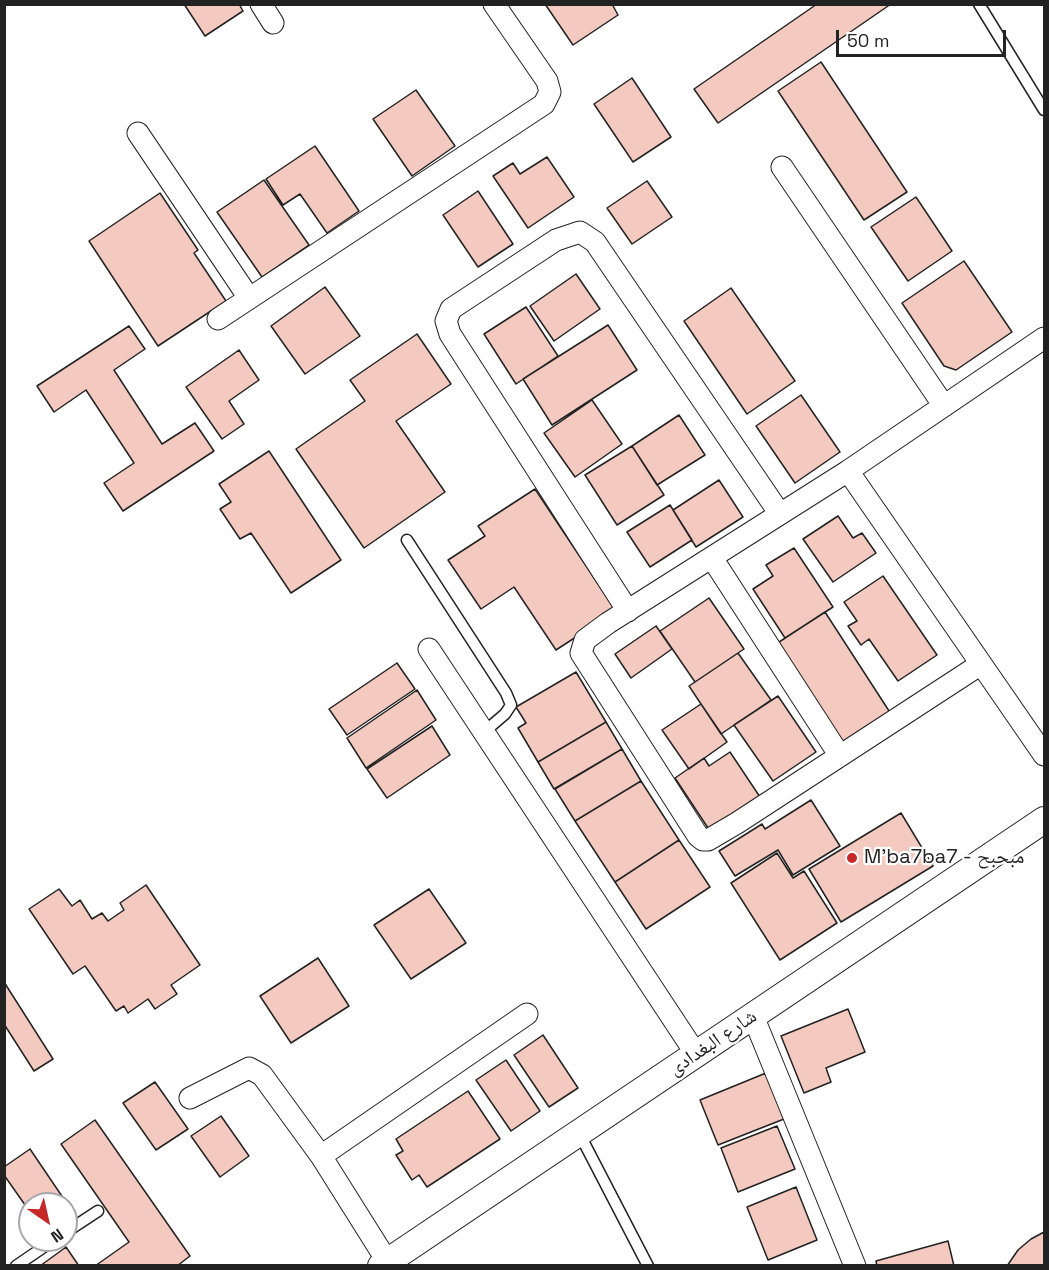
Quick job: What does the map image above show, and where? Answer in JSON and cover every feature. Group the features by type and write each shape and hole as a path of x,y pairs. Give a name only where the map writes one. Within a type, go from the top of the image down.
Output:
{"street":[{"path":"261,4 273,23"},
{"path":"218,319 544,104 550,92 547,81 494,4"},
{"path":"138,133 249,298"},
{"path":"782,167 944,406"},
{"path":"628,611 450,334 446,321 451,309 556,240 580,232 595,242 780,514"},
{"path":"981,664 737,824 708,840 703,840 580,653 585,640 848,471 1044,338"},
{"path":"848,471 1044,755"},
{"path":"712,558 840,756"},
{"path":"429,650 696,1054"},
{"name":"شارع البغدادى","path":"384,1263 1044,820"},
{"path":"321,1156 527,1014"},
{"path":"753,1016 855,1266"},
{"path":"190,1098 249,1068 262,1075 321,1156 384,1263"}],"lane":[{"path":"979,4 1044,110"},
{"path":"407,540 506,693 511,705 505,714 483,732"},
{"path":"579,1133 648,1266"},
{"path":"78,1224 98,1211"},
{"path":"16,1266 36,1252"}],"building":[{"path":"184,4 239,4 243,11 205,36"},
{"path":"545,4 612,4 618,15 573,45"},
{"path":"817,4 891,4 718,123 694,89"},
{"path":"821,62 907,192 864,220 778,91"},
{"path":"632,78 671,137 633,162 594,104"},
{"path":"416,90 455,146 412,176 373,119"},
{"path":"315,146 359,211 327,233 300,194 283,205 266,179"},
{"path":"547,157 574,197 528,228 493,176 513,163 520,174"},
{"path":"264,180 309,245 262,277 217,212"},
{"path":"647,181 672,217 632,244 607,208"},
{"path":"478,191 513,244 478,267 443,215"},
{"path":"160,193 198,250 194,253 226,301 158,346 89,241"},
{"path":"916,197 952,251 908,281 871,227"},
{"path":"964,261 1012,332 956,370 944,366 902,303"},
{"path":"576,274 600,309 554,341 530,306"},
{"path":"325,287 360,336 305,374 271,326"},
{"path":"731,288 795,381 747,414 684,321"},
{"path":"526,307 558,356 516,384 484,334"},
{"path":"608,325 637,370 552,425 523,379"},
{"path":"129,326 145,349 114,370 162,444 195,423 214,451 123,511 104,483 134,463 86,390 54,412 37,386"},
{"path":"417,334 451,384 396,421 445,492 364,548 296,449 365,401 350,380"},
{"path":"239,350 259,380 229,401 244,424 222,439 186,387"},
{"path":"801,395 840,452 795,483 756,426"},
{"path":"592,400 622,444 575,477 544,433"},
{"path":"679,415 705,455 657,485 632,446"},
{"path":"632,446 664,495 617,525 585,475"},
{"path":"269,451 341,560 291,593 251,533 240,539 220,509 231,502 219,484"},
{"path":"719,480 743,517 696,547 673,510"},
{"path":"535,489 616,611 556,650 514,587 481,609 448,560 485,536 478,526"},
{"path":"670,505 692,540 650,567 627,532"},
{"path":"838,516 853,538 862,533 876,553 833,582 803,539"},
{"path":"794,548 833,607 785,638 753,589 773,576 766,565"},
{"path":"883,576 937,655 898,681 869,639 861,645 848,626 857,621 844,602"},
{"path":"709,598 744,649 695,682 660,631"},
{"path":"825,612 891,714 842,746 776,644"},
{"path":"656,626 672,649 631,678 615,654"},
{"path":"738,653 771,700 721,734 689,686"},
{"path":"397,663 415,689 347,735 329,709"},
{"path":"576,672 606,722 538,762 518,728 526,723 516,707"},
{"path":"417,690 436,720 366,768 347,738"},
{"path":"778,696 816,752 773,781 734,725"},
{"path":"701,704 727,742 689,769 662,730"},
{"path":"606,722 622,749 554,789 538,762"},
{"path":"432,726 450,755 387,798 367,769"},
{"path":"622,749 641,781 575,821 555,789"},
{"path":"730,752 762,800 712,834 675,778 704,758 709,766"},
{"path":"641,781 679,840 615,882 575,821"},
{"path":"811,800 840,846 793,875 778,850 735,876 719,851 762,824 765,829"},
{"path":"901,813 933,866 841,922 809,869"},
{"path":"679,840 710,887 646,929 615,882"},
{"path":"777,853 793,878 804,871 837,923 780,960 731,883"},
{"path":"146,885 200,965 171,985 177,994 155,1009 148,999 128,1013 124,1006 116,1011 85,966 73,974 29,909 59,889 72,906 80,900 92,919 102,913 108,921 124,910 120,903"},
{"path":"429,889 466,943 411,979 374,925"},
{"path":"318,958 349,1006 291,1043 260,996"},
{"path":"4,982 53,1059 34,1071 4,1024"},
{"path":"848,1009 865,1052 826,1068 831,1082 804,1093 781,1036"},
{"path":"543,1035 578,1088 549,1107 514,1055"},
{"path":"506,1060 540,1111 511,1131 476,1080"},
{"path":"766,1073 784,1119 718,1145 700,1100"},
{"path":"155,1082 188,1129 156,1150 123,1103"},
{"path":"468,1091 500,1139 427,1187 419,1175 412,1180 396,1155 403,1151 396,1139"},
{"path":"221,1116 249,1156 220,1177 191,1136"},
{"path":"95,1120 190,1256 177,1266 95,1266 129,1242 61,1144"},
{"path":"777,1126 795,1169 738,1192 721,1148"},
{"path":"30,1149 59,1192 18,1192 18,1195 4,1175 4,1167"},
{"path":"796,1187 817,1240 768,1260 747,1207"},
{"path":"1044,1232 1044,1266 1007,1266 1018,1250"},
{"path":"948,1241 954,1266 877,1266 876,1261"},
{"path":"59,1252 69,1252 79,1266 40,1266"}],"place":[{"name":"M'ba7ba7 - مبحبح","path":"852,858"}]}
